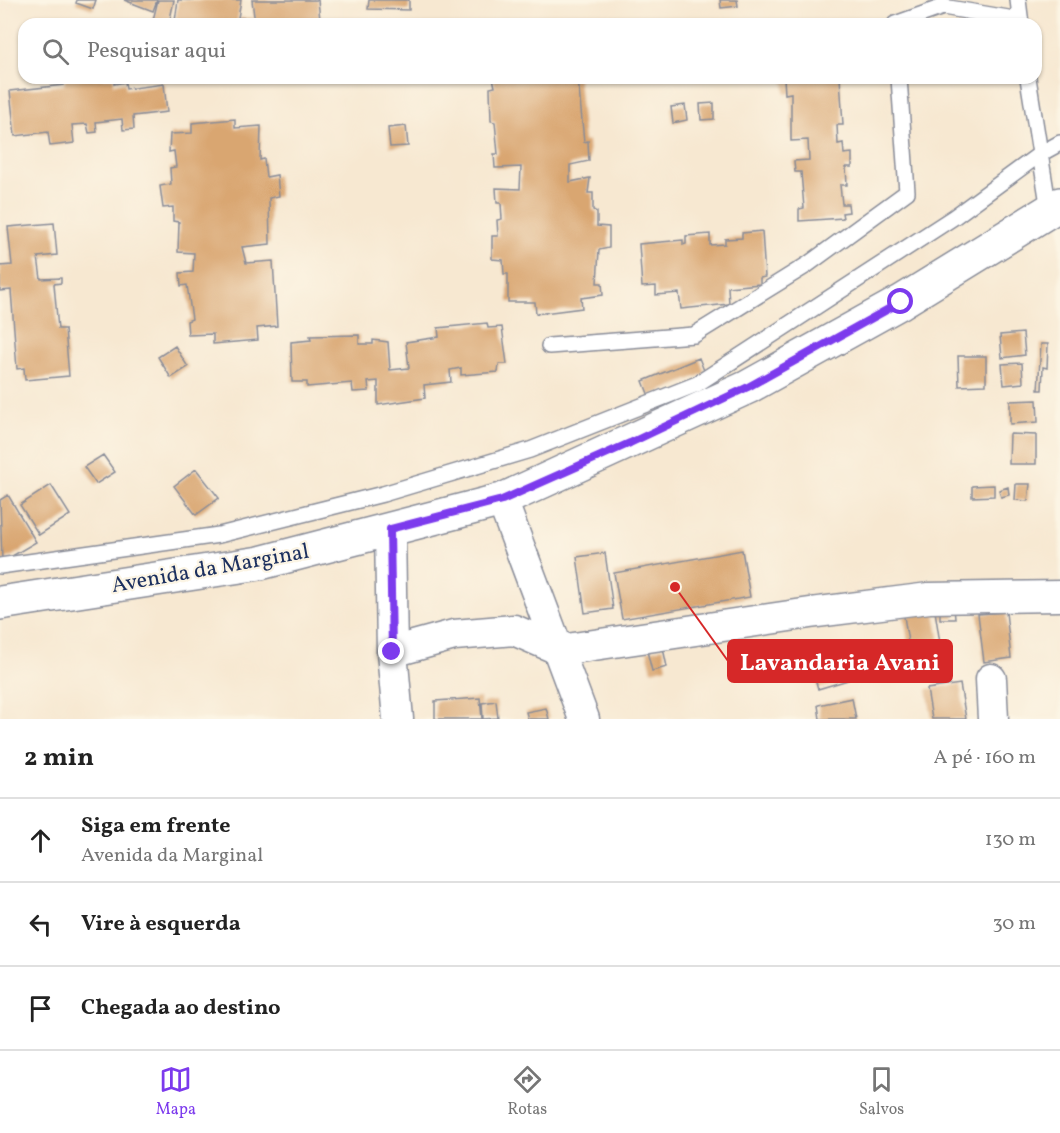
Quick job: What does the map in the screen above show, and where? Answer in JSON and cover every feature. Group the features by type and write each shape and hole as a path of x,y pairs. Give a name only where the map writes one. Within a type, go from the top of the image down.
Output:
{"main road":[{"name":"Avenida da Marginal","path":"0,603 260,563 502,500 748,387 901,302 1055,207"}],"street":[{"path":"502,500 584,719"},
{"path":"390,529 392,652 398,719"},
{"path":"392,652 453,635 514,630 560,650 929,598 1060,596"},
{"path":"992,679 993,719"}],"lane":[{"path":"1018,0 1020,18"},
{"path":"912,18 944,7 1000,18"},
{"path":"549,346 694,335 807,265 907,192 899,84"},
{"path":"1029,84 1040,154 1055,207"},
{"path":"0,566 219,535 383,494 530,450 697,384 954,217 1040,154 1060,143"}],"building":[{"path":"77,0 96,0 93,9 76,3"},
{"path":"124,0 157,0 153,11"},
{"path":"158,0 174,0 170,18 154,18"},
{"path":"178,0 241,0 238,18 175,18"},
{"path":"252,0 318,0 320,18 254,18"},
{"path":"369,0 409,0 409,10 368,9"},
{"path":"720,0 737,0 738,6 721,8"},
{"path":"125,84 126,89 164,84 167,112 133,116 134,129 123,130 122,119 96,122 97,132 89,133 87,124 72,125 74,143 50,146 48,132 15,136 10,91 64,85"},
{"path":"494,84 579,84 584,142 588,141 589,161 570,165 570,182 590,178 588,193 593,193 593,210 597,212 597,226 609,227 609,248 599,250 597,283 602,283 603,295 581,298 582,308 536,314 535,302 508,302 508,274 504,274 503,260 492,259 492,236 498,236 497,220 502,219 501,203 497,203 496,188 520,189 521,167 495,168 494,154 498,154 495,122 491,121 490,88 495,87"},
{"path":"784,84 840,84 843,125 837,125 838,144 843,143 844,154 852,153 852,167 846,167 847,185 840,185 842,204 848,204 849,212 842,213 843,218 799,221 799,209 804,208 801,172 795,172 794,161 809,160 808,140 791,141 791,93 785,94"},
{"path":"714,103 714,119 701,120 700,104"},
{"path":"685,105 687,120 673,123 671,107"},
{"path":"235,119 235,128 261,126 260,160 264,159 266,177 277,175 279,196 269,198 270,244 242,247 246,263 273,261 277,326 257,328 258,340 213,344 213,334 188,335 187,321 192,319 187,285 181,286 180,273 193,272 194,253 178,252 179,222 173,221 173,207 163,208 160,186 171,184 170,168 176,167 174,151 169,152 170,134 192,133 192,123"},
{"path":"406,126 408,146 390,147 388,128"},
{"path":"54,223 57,255 38,257 41,279 61,278 61,283 54,284 58,329 65,329 69,376 25,380 24,368 17,369 11,290 0,291 0,266 12,265 8,227"},
{"path":"762,231 765,277 760,278 760,284 728,287 729,304 681,309 679,293 656,295 656,286 642,287 639,244 683,240 683,245 686,244 686,236 710,234 710,245 725,244 725,239 742,238 742,233"},
{"path":"487,323 488,328 502,327 507,364 499,364 498,372 461,375 461,368 450,370 451,382 424,385 425,398 378,405 378,381 368,382 369,391 353,392 352,383 307,387 307,382 292,382 291,342 311,340 310,336 359,335 359,344 373,344 373,340 388,342 390,370 409,368 406,342 439,337 438,328"},
{"path":"1023,333 1025,355 1002,358 1000,335"},
{"path":"1041,344 1048,344 1047,368 1043,367 1042,390 1038,390"},
{"path":"175,346 188,367 171,378 158,357"},
{"path":"958,356 986,356 986,385 959,386"},
{"path":"699,358 705,373 649,396 643,381"},
{"path":"1022,363 1023,383 1004,385 1002,364"},
{"path":"1037,400 1038,422 1010,424 1010,401"},
{"path":"1010,434 1036,435 1036,464 1009,464"},
{"path":"103,455 115,472 96,484 84,467"},
{"path":"196,469 219,498 196,515 174,486"},
{"path":"1016,484 1030,484 1028,501 1015,500"},
{"path":"51,485 70,515 39,535 20,505"},
{"path":"994,485 994,496 972,497 972,486"},
{"path":"1008,487 1009,495 1001,497 999,490"},
{"path":"8,495 36,542 2,562 0,500"},
{"path":"742,550 750,597 622,619 614,573"},
{"path":"605,553 613,609 585,613 577,557"},
{"path":"940,607 954,607 955,619 940,619"},
{"path":"935,611 942,656 911,661 904,616"},
{"path":"1006,612 1011,658 984,662 978,614"},
{"path":"663,648 667,667 652,671 647,651"},
{"path":"839,648 848,680 818,689 809,656"},
{"path":"960,684 966,719 932,719 927,689"},
{"path":"480,698 482,719 435,719 435,701"},
{"path":"852,698 856,719 820,719 818,705"},
{"path":"496,701 498,718 483,719 482,703"},
{"path":"546,708 549,719 528,719 526,712"}],"place":[{"name":"Lavandaria Avani","path":"675,587"}],"route":[{"path":"392,652 390,529 502,500 748,387 901,302"}]}
